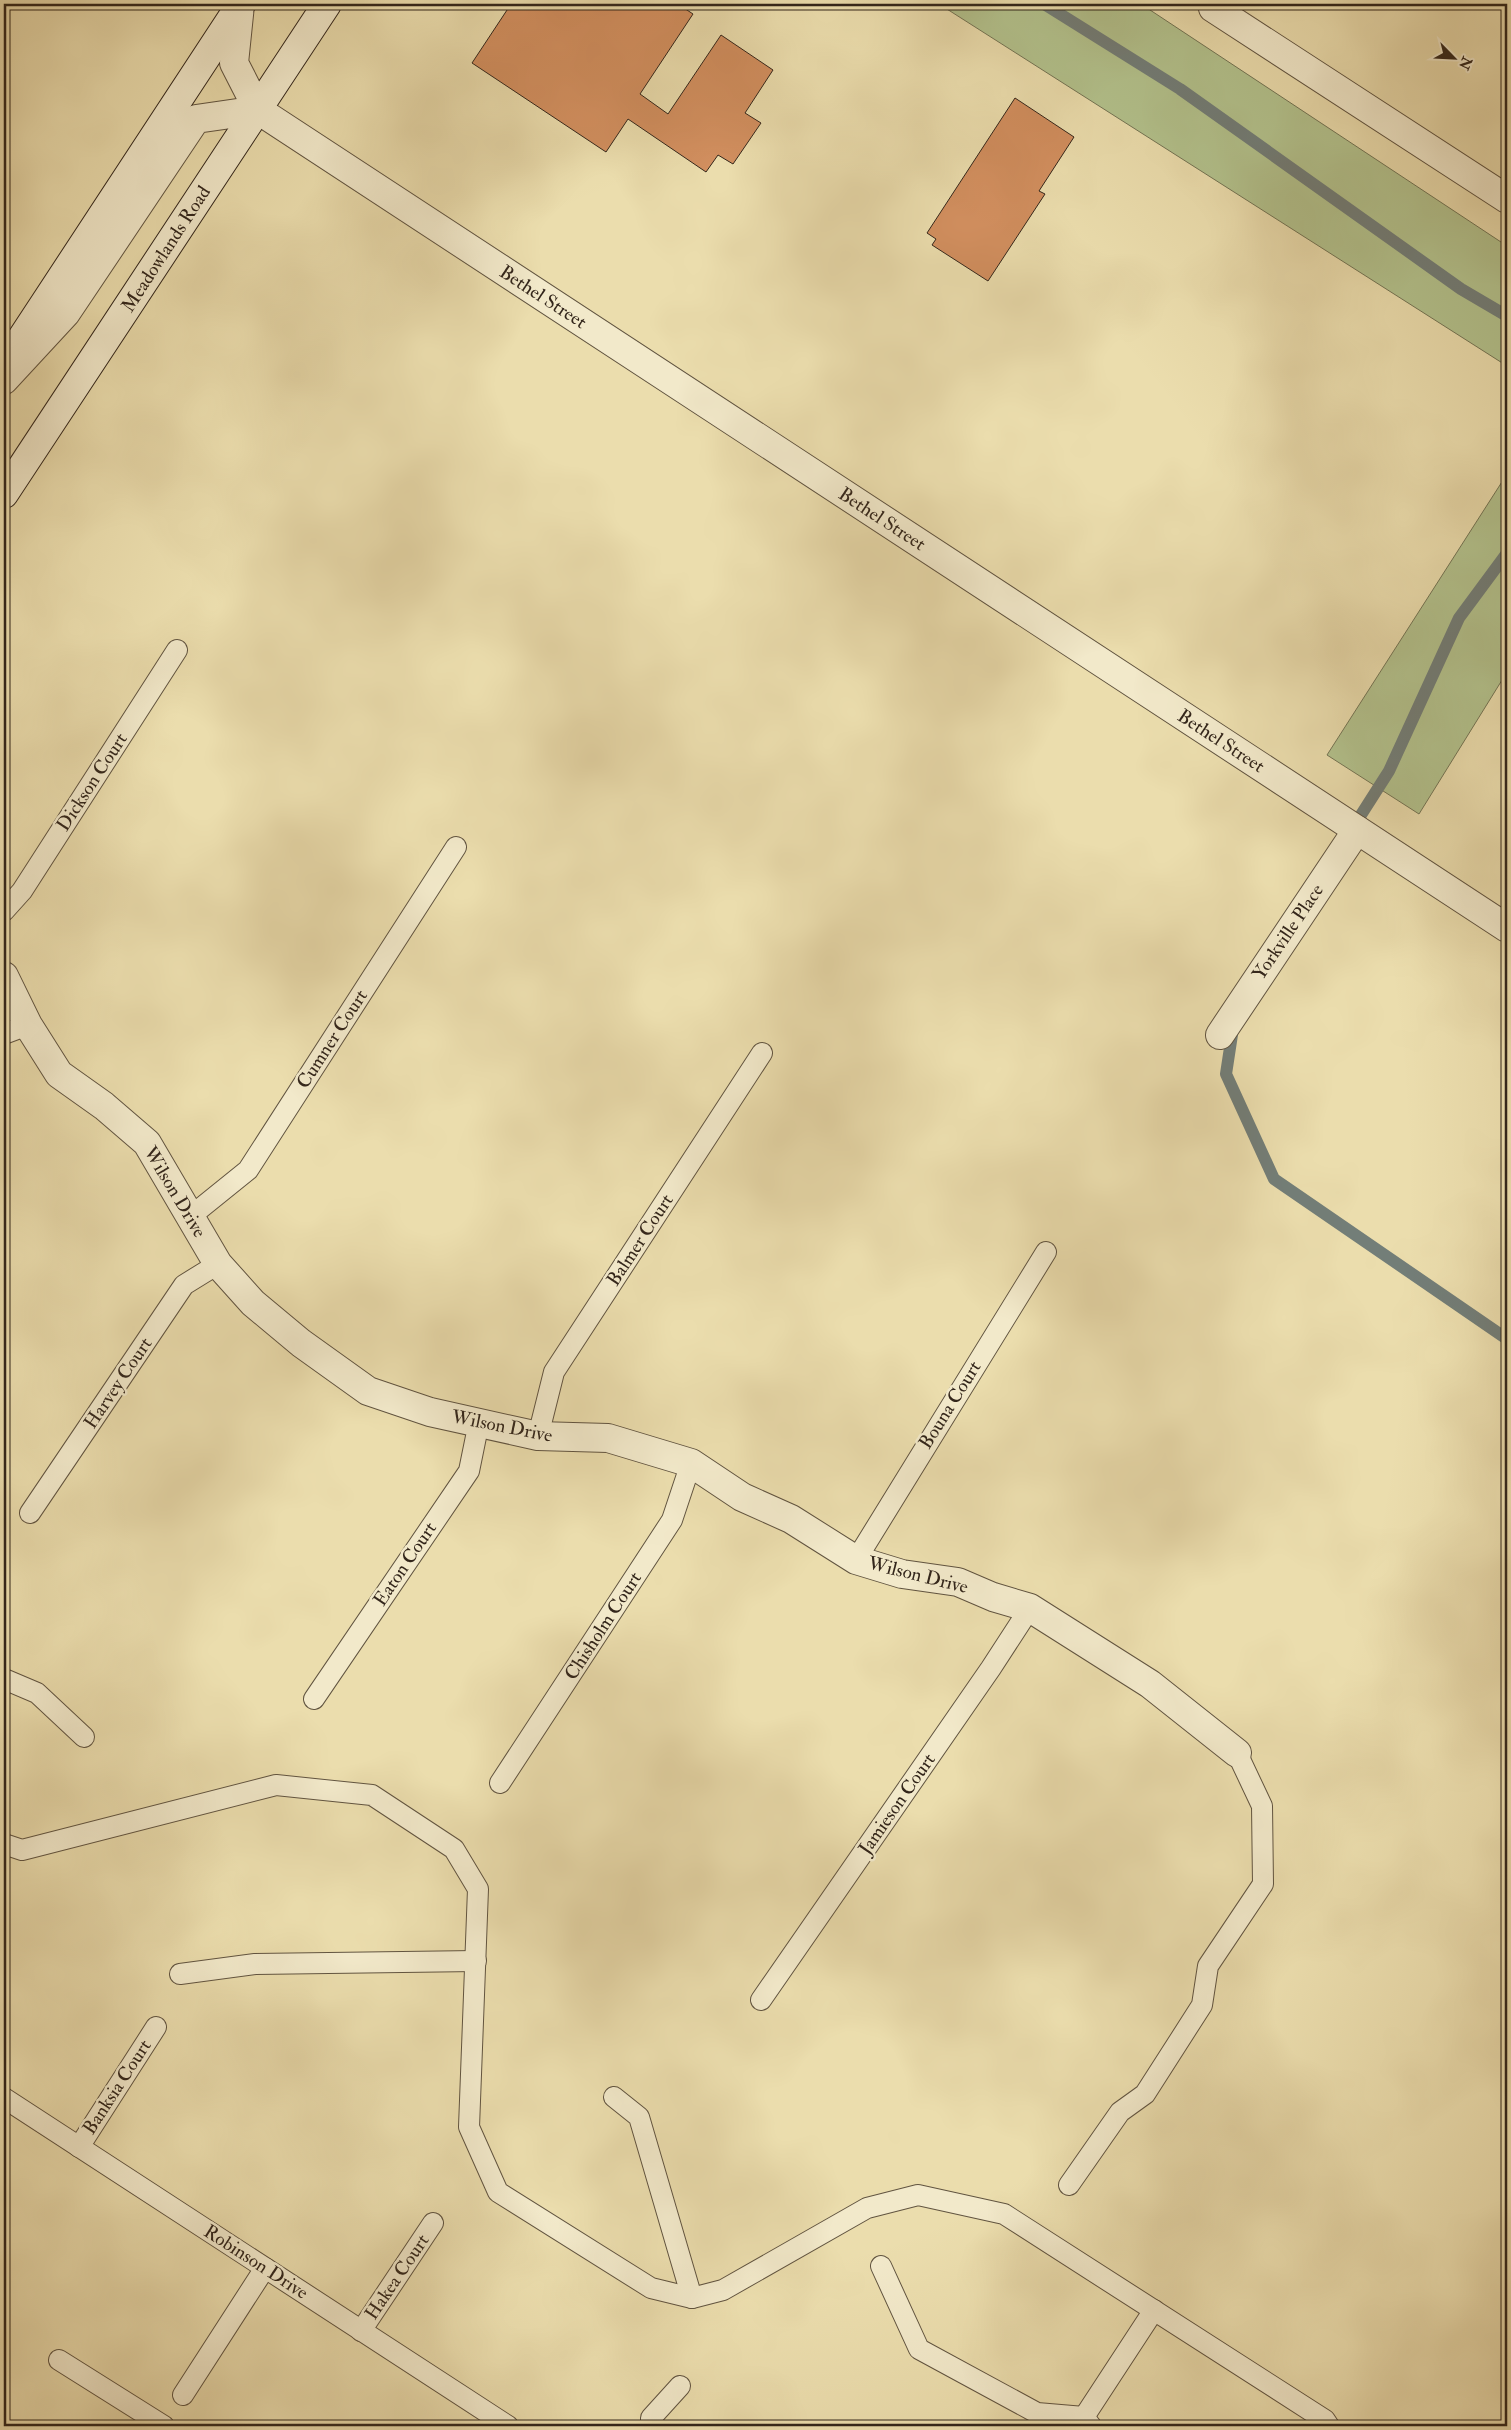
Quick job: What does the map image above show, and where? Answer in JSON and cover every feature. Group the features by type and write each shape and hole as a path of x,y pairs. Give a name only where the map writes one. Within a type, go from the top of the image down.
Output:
{"street":[{"path":"4,380 66,313 196,119 258,110 234,63 240,4"},
{"path":"4,365 240,4"},
{"name":"Meadowlands Road","path":"4,494 327,4"},
{"path":"1212,4 1213,8 1507,199"},
{"name":"Bethel Street","path":"258,110 1507,928"},
{"name":"Yorkville Place","path":"1220,1035 1357,830"},
{"name":"Wilson Drive","path":"4,976 16,1029 60,1074 104,1106 147,1143 192,1216 218,1264 253,1303 301,1343 368,1391 430,1412 538,1436 608,1438 691,1463 742,1497 791,1519 856,1560 902,1574 958,1582 993,1598 1030,1608 1150,1684 1237,1753"}],"lane":[{"name":"Dickson Court","path":"4,911 22,891 177,650"},
{"name":"Cumner Court","path":"192,1216 248,1170 456,846"},
{"name":"Balmer Court","path":"538,1436 554,1372 762,1053"},
{"name":"Bouna Court","path":"856,1560 1046,1252"},
{"name":"Harvey Court","path":"30,1513 184,1284 218,1264"},
{"name":"Eaton Court","path":"314,1699 469,1471 479,1422"},
{"name":"Chisholm Court","path":"500,1783 672,1520 691,1463"},
{"name":"Jamieson Court","path":"761,2000 991,1668 1030,1608"},
{"path":"4,1679 37,1694 84,1737"},
{"path":"1069,2185 1120,2112 1145,2094 1197,2013 1202,2005 1208,1966 1262,1884 1262,1806 1237,1753"},
{"path":"4,1844 22,1850 276,1784 372,1796 454,1849 478,1889 469,2127 498,2192 651,2288 692,2298 723,2290 867,2208 918,2194 1004,2214 1325,2420 1329,2426"},
{"path":"180,1974 255,1964 476,1961"},
{"name":"Banksia Court","path":"79,2147 156,2026"},
{"path":"614,2097 639,2117 692,2298"},
{"name":"Robinson Drive","path":"4,2098 508,2426"},
{"name":"Hakea Court","path":"361,2331 433,2224"},
{"path":"881,2266 919,2349 1037,2413 1088,2422 1154,2310"},
{"path":"183,2395 265,2268"},
{"path":"59,2360 142,2420 164,2426"},
{"path":"651,2426 651,2418 680,2386"}],"green space":[{"path":"939,4 1141,4 1507,246 1507,366"},
{"path":"1507,474 1507,672 1419,814 1327,755"}],"building":[{"path":"511,4 678,4 693,14 640,94 668,114 721,35 773,70 745,113 761,123 733,164 718,155 706,172 628,119 606,152 472,63"},
{"path":"1015,98 1074,137 1039,191 1045,194 988,281 932,245 936,239 927,233"}],"waterway":[{"path":"1044,4 1180,89 1461,289 1507,316"},
{"path":"1352,829 1389,771 1459,618 1507,553"},
{"path":"1233,1028 1226,1074 1274,1179 1507,1339"}]}
